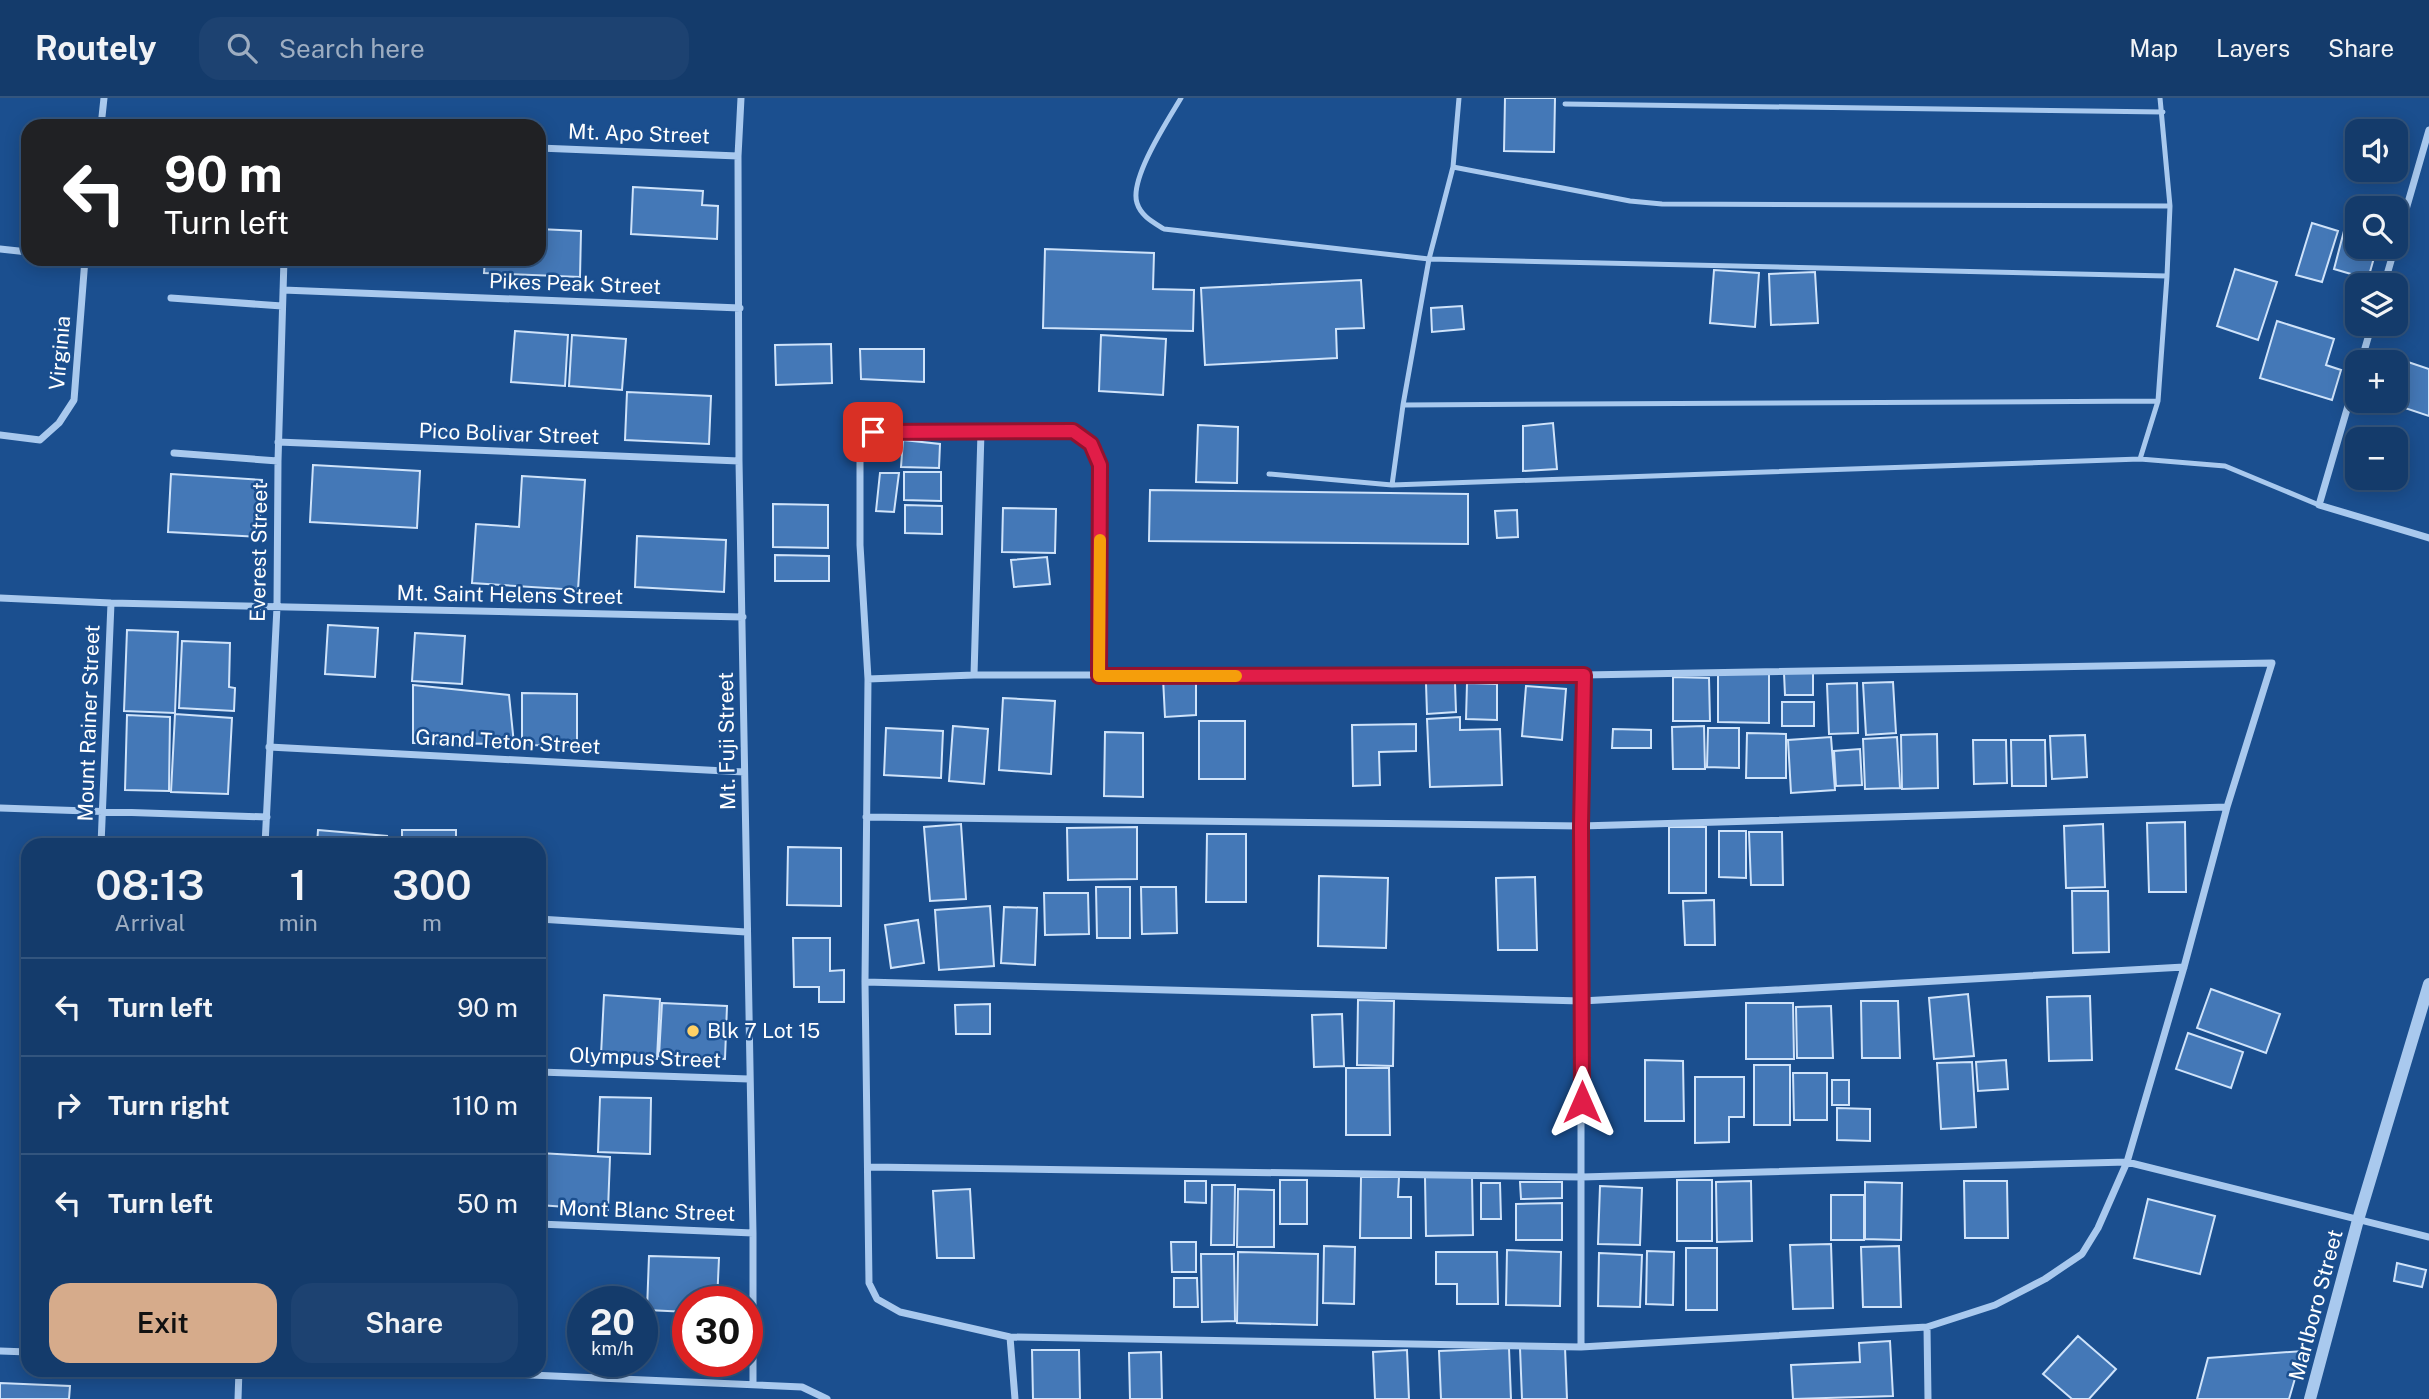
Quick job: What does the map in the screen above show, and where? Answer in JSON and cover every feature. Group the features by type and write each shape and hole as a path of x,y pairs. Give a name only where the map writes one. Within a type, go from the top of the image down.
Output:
{"street":[{"path":"102,119 104,98"},
{"name":"Mt. Fuji Street","path":"741,98 738,156 739,461 753,1233 753,1384"},
{"path":"2408,201 2429,130"},
{"name":"Mt. Apo Street","path":"546,148 738,156"},
{"path":"0,249 21,251"},
{"name":"Virginia","path":"0,435 40,440 59,423 74,400 84,266"},
{"name":"Everest Street","path":"266,838 277,607 278,442 284,266"},
{"name":"Pikes Peak Street","path":"283,290 740,308"},
{"path":"171,298 282,306"},
{"path":"2346,413 2319,505 2429,538"},
{"path":"868,679 974,675 1099,676 1584,675 2272,663 2227,807 2127,1162 2098,1228 2082,1254 2045,1279 1995,1306 1927,1327 1581,1347 1010,1337 900,1312 877,1299 869,1283 865,982 868,679 860,544 860,445 873,432 1073,431 1081,435 1094,451 1100,465 1099,676"},
{"path":"974,675 982,432"},
{"name":"Pico Bolivar Street","path":"278,442 739,461"},
{"path":"174,453 278,461"},
{"name":"Mt. Saint Helens Street","path":"0,598 743,618"},
{"name":"Mount Rainer Street","path":"101,838 111,603"},
{"path":"1581,1347 1581,826 1584,675"},
{"name":"Grand Teton Street","path":"269,747 744,772"},
{"path":"866,817 1581,826 2227,807"},
{"path":"0,808 267,817"},
{"path":"546,919 746,932"},
{"path":"865,982 1582,1001 2184,967"},
{"name":"Marlboro Street","path":"2310,1399 2358,1220 2429,984"},
{"name":"Olympus Street","path":"546,1072 749,1079"},
{"path":"869,1167 1582,1177 2127,1162 2429,1237"},
{"name":"Mont Blanc Street","path":"546,1224 753,1233"},
{"path":"1927,1327 1928,1399"},
{"path":"1010,1337 1015,1399"},
{"path":"0,1350 21,1352"},
{"path":"546,1375 802,1387 828,1399"},
{"path":"238,1399 239,1377"}],"lane":[{"path":"1181,98 1153,145 1138,183 1136,201 1144,216 1164,229 1429,259 2167,276"},
{"path":"1392,485 1429,259 1453,167 1459,98"},
{"path":"2140,459 2158,401 2167,276 2169,206 2160,98"},
{"path":"1565,104 2163,112"},
{"path":"1453,167 1630,201 1662,204 2169,206"},
{"path":"1403,405 2158,401"},
{"path":"1269,474 1392,485 2140,459 2225,466 2319,505"}],"building":[{"path":"1505,98 1555,98 1554,152 1504,151"},
{"path":"633,187 703,191 702,205 718,206 717,239 631,234"},
{"path":"2312,223 2338,231 2322,282 2296,275"},
{"path":"546,229 581,231 580,277 484,273 484,266 546,266"},
{"path":"2344,231 2345,259 2374,259 2370,273 2348,273 2334,269"},
{"path":"1045,249 1154,253 1153,289 1194,290 1193,331 1043,328"},
{"path":"2235,269 2277,282 2258,340 2217,326"},
{"path":"1714,270 1759,273 1755,327 1710,323"},
{"path":"1815,272 1818,323 1771,325 1769,274"},
{"path":"1361,280 1364,328 1336,329 1337,358 1205,365 1201,288"},
{"path":"1462,306 1464,329 1432,332 1431,308"},
{"path":"2277,321 2334,339 2326,365 2341,370 2332,400 2260,378"},
{"path":"515,331 568,335 565,386 511,382"},
{"path":"572,335 626,339 622,390 569,386"},
{"path":"1101,335 1166,339 1163,395 1099,391"},
{"path":"831,344 832,383 776,385 775,345"},
{"path":"860,349 924,349 924,382 861,379"},
{"path":"2408,362 2429,369 2429,416 2408,409"},
{"path":"627,392 711,396 709,444 625,440"},
{"path":"1553,423 1557,469 1523,471 1523,426"},
{"path":"1198,425 1238,427 1237,483 1196,482"},
{"path":"903,440 940,444 939,468 901,467"},
{"path":"313,465 420,471 417,528 310,522"},
{"path":"904,472 941,472 941,501 904,500"},
{"path":"880,473 899,473 894,512 876,511"},
{"path":"171,474 262,480 259,537 168,532"},
{"path":"522,476 585,480 578,590 472,583 476,524 519,527"},
{"path":"1150,490 1468,494 1468,544 1149,541"},
{"path":"773,504 828,505 828,548 773,547"},
{"path":"905,505 942,506 942,534 905,533"},
{"path":"1003,508 1056,509 1055,553 1002,552"},
{"path":"1517,510 1518,537 1497,538 1495,511"},
{"path":"637,536 726,540 724,592 635,587"},
{"path":"775,555 829,556 829,581 775,581"},
{"path":"1047,557 1050,584 1014,587 1011,560"},
{"path":"328,625 378,628 375,677 325,674"},
{"path":"127,630 178,632 175,713 124,711"},
{"path":"415,633 465,636 462,684 412,681"},
{"path":"182,641 230,643 229,687 235,688 234,711 179,708"},
{"path":"1784,673 1813,673 1813,695 1785,695"},
{"path":"1718,674 1769,674 1769,723 1718,722"},
{"path":"1673,677 1709,678 1710,721 1673,721"},
{"path":"1163,678 1196,678 1196,715 1165,717"},
{"path":"1893,682 1896,733 1866,735 1863,683"},
{"path":"1426,683 1455,683 1456,712 1427,714"},
{"path":"1467,683 1497,684 1497,720 1466,719"},
{"path":"1857,683 1858,733 1829,734 1827,684"},
{"path":"413,685 509,695 514,744 413,743"},
{"path":"1526,686 1566,689 1562,740 1522,736"},
{"path":"522,693 577,694 577,746 522,745"},
{"path":"1003,698 1055,701 1051,774 999,770"},
{"path":"1782,702 1814,702 1814,726 1782,726"},
{"path":"175,714 232,718 228,794 171,792"},
{"path":"127,715 170,717 169,791 125,790"},
{"path":"1460,717 1460,730 1500,729 1502,785 1430,787 1427,719"},
{"path":"1199,721 1245,721 1245,779 1199,779"},
{"path":"1416,724 1416,751 1379,752 1380,785 1353,786 1352,725"},
{"path":"953,726 988,729 984,784 949,781"},
{"path":"1704,726 1705,769 1673,769 1672,727"},
{"path":"886,728 943,731 941,778 884,775"},
{"path":"1708,728 1739,728 1739,768 1707,767"},
{"path":"1613,729 1651,730 1651,748 1612,748"},
{"path":"1105,732 1143,733 1143,797 1104,796"},
{"path":"1747,733 1786,734 1786,778 1746,778"},
{"path":"1937,734 1938,788 1902,789 1901,735"},
{"path":"2085,735 2087,777 2052,779 2050,736"},
{"path":"1831,737 1835,790 1791,793 1788,740"},
{"path":"1897,737 1900,788 1865,789 1863,739"},
{"path":"1973,740 2006,740 2007,783 1974,784"},
{"path":"2011,740 2045,740 2046,786 2012,786"},
{"path":"1860,749 1862,785 1836,786 1834,751"},
{"path":"2185,822 2186,892 2149,892 2147,823"},
{"path":"961,824 966,899 930,901 924,827"},
{"path":"2103,824 2105,887 2066,888 2064,826"},
{"path":"1137,827 1137,879 1068,880 1067,828"},
{"path":"1669,827 1706,827 1706,893 1669,893"},
{"path":"318,830 387,836 387,838 317,838"},
{"path":"402,830 456,830 456,838 402,838"},
{"path":"1719,831 1746,831 1746,878 1719,877"},
{"path":"1749,832 1782,832 1783,885 1751,885"},
{"path":"1207,834 1246,834 1246,902 1206,902"},
{"path":"788,847 841,848 841,906 787,905"},
{"path":"1319,876 1388,878 1386,948 1318,946"},
{"path":"1535,877 1537,950 1498,950 1496,878"},
{"path":"1096,887 1130,887 1130,938 1097,938"},
{"path":"1141,887 1176,887 1177,933 1142,934"},
{"path":"2072,891 2108,891 2109,952 2073,953"},
{"path":"1044,893 1088,893 1089,934 1045,935"},
{"path":"1714,900 1715,945 1685,945 1683,901"},
{"path":"990,906 994,966 939,970 935,910"},
{"path":"1004,907 1037,908 1035,965 1001,963"},
{"path":"918,920 924,963 891,968 885,925"},
{"path":"793,938 830,938 830,971 844,970 844,1002 819,1002 819,987 794,987"},
{"path":"2211,989 2280,1014 2266,1053 2197,1028"},
{"path":"1968,994 1974,1056 1934,1059 1929,998"},
{"path":"604,995 660,999 657,1059 601,1055"},
{"path":"2090,996 2092,1060 2049,1061 2047,997"},
{"path":"1358,1000 1394,1001 1393,1066 1357,1065"},
{"path":"1861,1001 1898,1001 1900,1058 1862,1058"},
{"name":"Blk 7 Lot 15","path":"662,1003 727,1006 725,1059 659,1056"},
{"path":"1746,1003 1793,1003 1794,1059 1746,1059"},
{"path":"990,1004 990,1034 956,1034 955,1005"},
{"path":"1831,1006 1833,1058 1797,1058 1796,1007"},
{"path":"1342,1014 1344,1066 1314,1067 1312,1015"},
{"path":"2188,1033 2243,1052 2231,1088 2176,1069"},
{"path":"1645,1060 1683,1061 1684,1121 1645,1121"},
{"path":"2006,1060 2008,1089 1978,1091 1976,1062"},
{"path":"1972,1062 1976,1127 1941,1129 1937,1063"},
{"path":"1754,1065 1790,1065 1790,1125 1754,1125"},
{"path":"1346,1068 1389,1068 1390,1135 1346,1135"},
{"path":"1793,1073 1827,1073 1827,1120 1794,1120"},
{"path":"1695,1077 1744,1077 1744,1117 1729,1117 1729,1142 1695,1143"},
{"path":"1832,1080 1849,1080 1849,1105 1832,1105"},
{"path":"600,1097 651,1098 650,1154 598,1152"},
{"path":"1837,1108 1870,1109 1870,1141 1837,1140"},
{"path":"546,1153 610,1157 608,1210 546,1206"},
{"path":"1361,1177 1399,1177 1398,1197 1411,1197 1411,1238 1360,1238"},
{"path":"1425,1177 1472,1177 1473,1235 1426,1236"},
{"path":"1280,1180 1307,1180 1307,1224 1280,1224"},
{"path":"1677,1180 1712,1180 1712,1241 1677,1241"},
{"path":"1185,1181 1206,1181 1206,1203 1185,1202"},
{"path":"1751,1181 1752,1241 1717,1242 1716,1182"},
{"path":"1964,1181 2007,1181 2008,1238 1965,1238"},
{"path":"1520,1182 1562,1182 1562,1198 1521,1199"},
{"path":"1865,1182 1902,1183 1901,1240 1865,1239"},
{"path":"1481,1183 1500,1183 1501,1219 1481,1219"},
{"path":"1212,1185 1235,1185 1234,1245 1211,1245"},
{"path":"1600,1186 1642,1188 1640,1245 1598,1244"},
{"path":"970,1189 974,1258 937,1258 933,1191"},
{"path":"1238,1189 1274,1190 1274,1247 1237,1247"},
{"path":"1831,1195 1864,1195 1864,1240 1831,1240"},
{"path":"2148,1199 2215,1216 2200,1274 2134,1258"},
{"path":"1562,1203 1562,1240 1516,1240 1516,1204"},
{"path":"1171,1242 1196,1242 1196,1272 1172,1272"},
{"path":"1831,1244 1833,1308 1793,1309 1790,1245"},
{"path":"1324,1246 1355,1247 1354,1304 1323,1303"},
{"path":"1899,1246 1901,1307 1863,1307 1861,1247"},
{"path":"1686,1248 1717,1248 1717,1310 1686,1310"},
{"path":"1507,1250 1561,1252 1560,1306 1506,1305"},
{"path":"1647,1251 1674,1252 1673,1305 1646,1304"},
{"path":"1238,1252 1318,1254 1317,1325 1237,1323"},
{"path":"1436,1252 1497,1252 1498,1304 1457,1304 1457,1284 1436,1284"},
{"path":"1599,1253 1642,1255 1640,1307 1598,1306"},
{"path":"1201,1254 1234,1254 1235,1321 1202,1322"},
{"path":"649,1256 719,1258 718,1286 672,1286 672,1311 658,1311 658,1286 648,1286"},
{"path":"2397,1263 2426,1270 2422,1287 2394,1281"},
{"path":"1174,1278 1197,1278 1198,1307 1174,1307"},
{"path":"2078,1336 2116,1369 2089,1399 2072,1399 2043,1374"},
{"path":"1890,1341 1893,1396 1793,1399 1791,1365 1860,1362 1859,1343"},
{"path":"1565,1347 1567,1399 1522,1399 1520,1348"},
{"path":"1509,1348 1511,1399 1441,1399 1439,1351"},
{"path":"1032,1350 1079,1350 1080,1399 1033,1399"},
{"path":"1407,1350 1409,1399 1375,1399 1373,1352"},
{"path":"2303,1351 2289,1399 2197,1399 2208,1358"},
{"path":"1161,1352 1162,1399 1130,1399 1129,1353"},
{"path":"0,1383 70,1386 69,1399 0,1399"}],"slow traffic":[{"path":"1100,540 1099,676 1236,676"}],"place":[{"name":"Blk 7 Lot 15","path":"693,1031"}],"route":[{"path":"873,432 1073,431 1091,444 1100,465 1099,676 1584,675 1581,826 1582,1102"}]}
